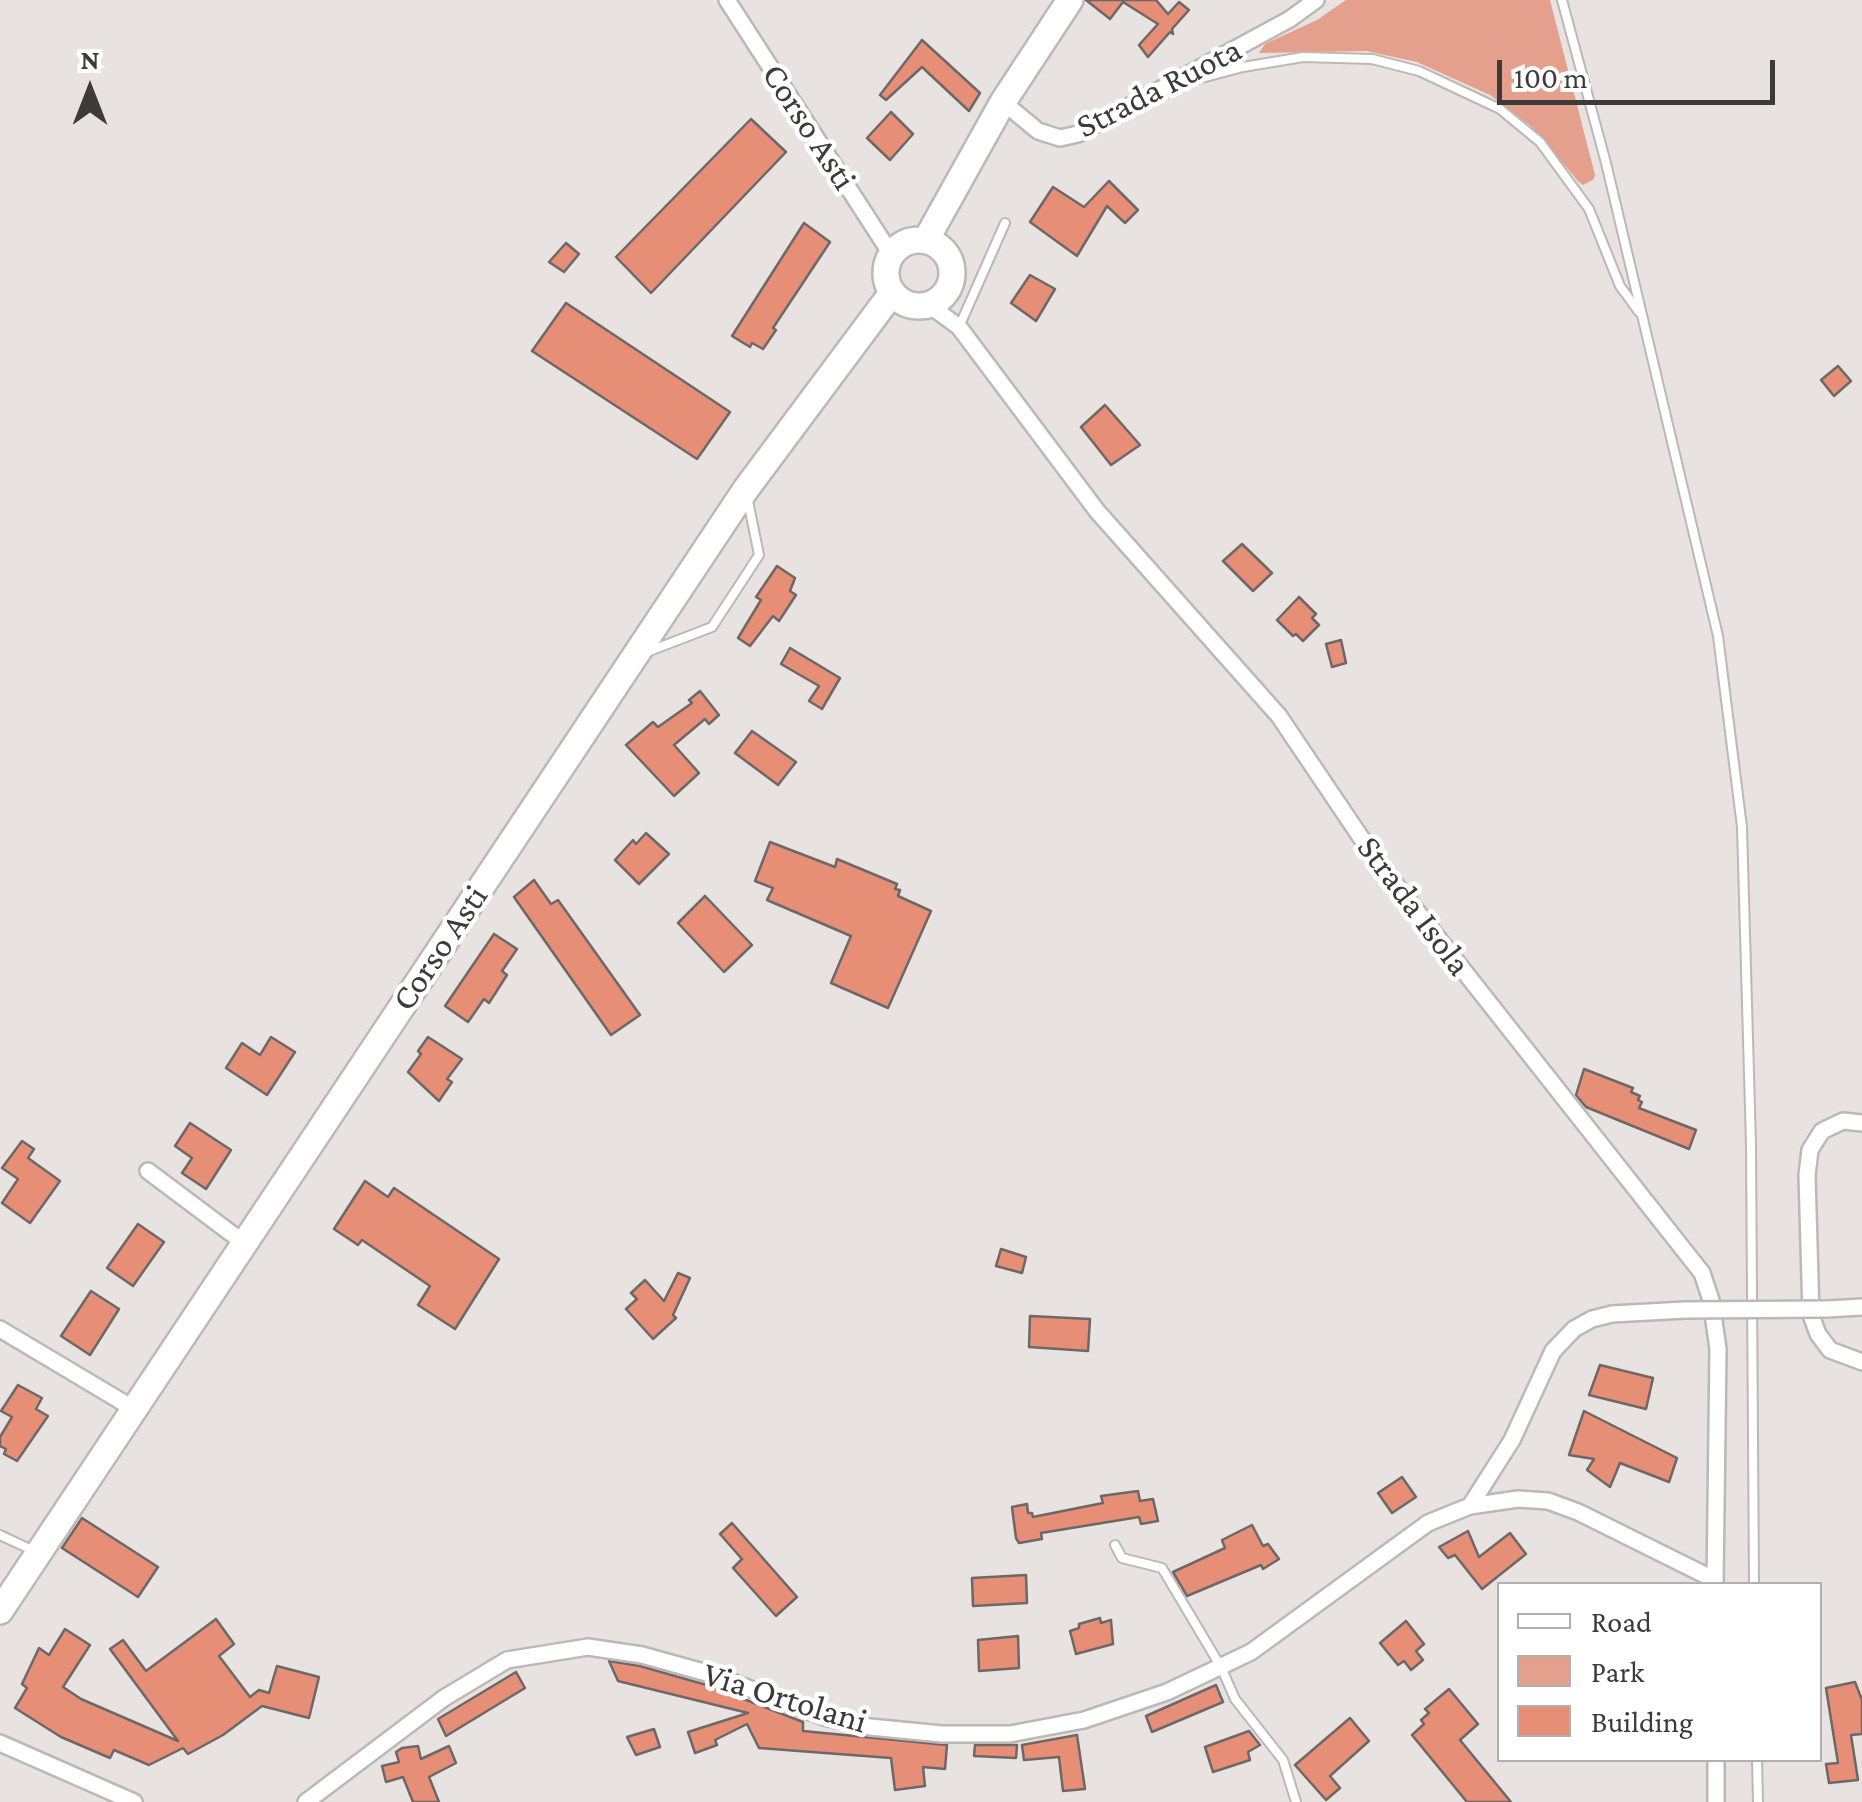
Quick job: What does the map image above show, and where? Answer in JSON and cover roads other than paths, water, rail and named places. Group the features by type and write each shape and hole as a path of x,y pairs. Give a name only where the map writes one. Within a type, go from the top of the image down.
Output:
{"main road":[{"path":"926,240 1003,102 1070,0"},
{"path":"926,240 944,252 952,272 946,292 929,305 909,305 892,293 885,274 891,254 906,242 926,240"},
{"name":"Corso Asti","path":"0,1611 746,489 892,293"}],"street":[{"name":"Corso Asti","path":"727,0 891,254"},
{"name":"Strada Ruota","path":"1003,102 1038,131 1060,138 1078,134 1290,19 1316,0"},
{"name":"Strada Isola","path":"929,305 959,327 1097,511 1279,716 1374,857 1702,1273 1711,1300 1718,1349 1715,1582"},
{"path":"1862,1124 1843,1121 1822,1131 1810,1150 1807,1175 1811,1315 1830,1350 1862,1362"},
{"path":"148,1172 244,1243"},
{"path":"1470,1506 1512,1440 1553,1351 1592,1319 1612,1314 1686,1310 1862,1307"},
{"path":"0,1328 134,1408"},
{"name":"Via Ortolani","path":"306,1802 444,1698 506,1660 588,1647 642,1655 714,1675 824,1717 870,1726 942,1734 1010,1734 1084,1720 1167,1692 1251,1652 1428,1523 1470,1506 1518,1499 1548,1502 1578,1512 1715,1582"},
{"path":"0,1743 134,1802"},
{"path":"1716,1762 1716,1802"}],"lane":[{"path":"1562,0 1718,636 1742,826 1751,1145 1754,1582"},
{"path":"1164,88 1303,57 1372,60 1419,71 1450,84 1500,109 1540,142 1589,209 1620,286 1643,318"},
{"path":"959,327 1005,224"},
{"path":"634,658 712,627 759,555 746,489"},
{"path":"0,1535 38,1554"},
{"path":"1115,1546 1122,1558 1162,1568 1221,1667 1235,1699 1283,1760 1296,1802"},
{"path":"1757,1762 1758,1802"}]}
